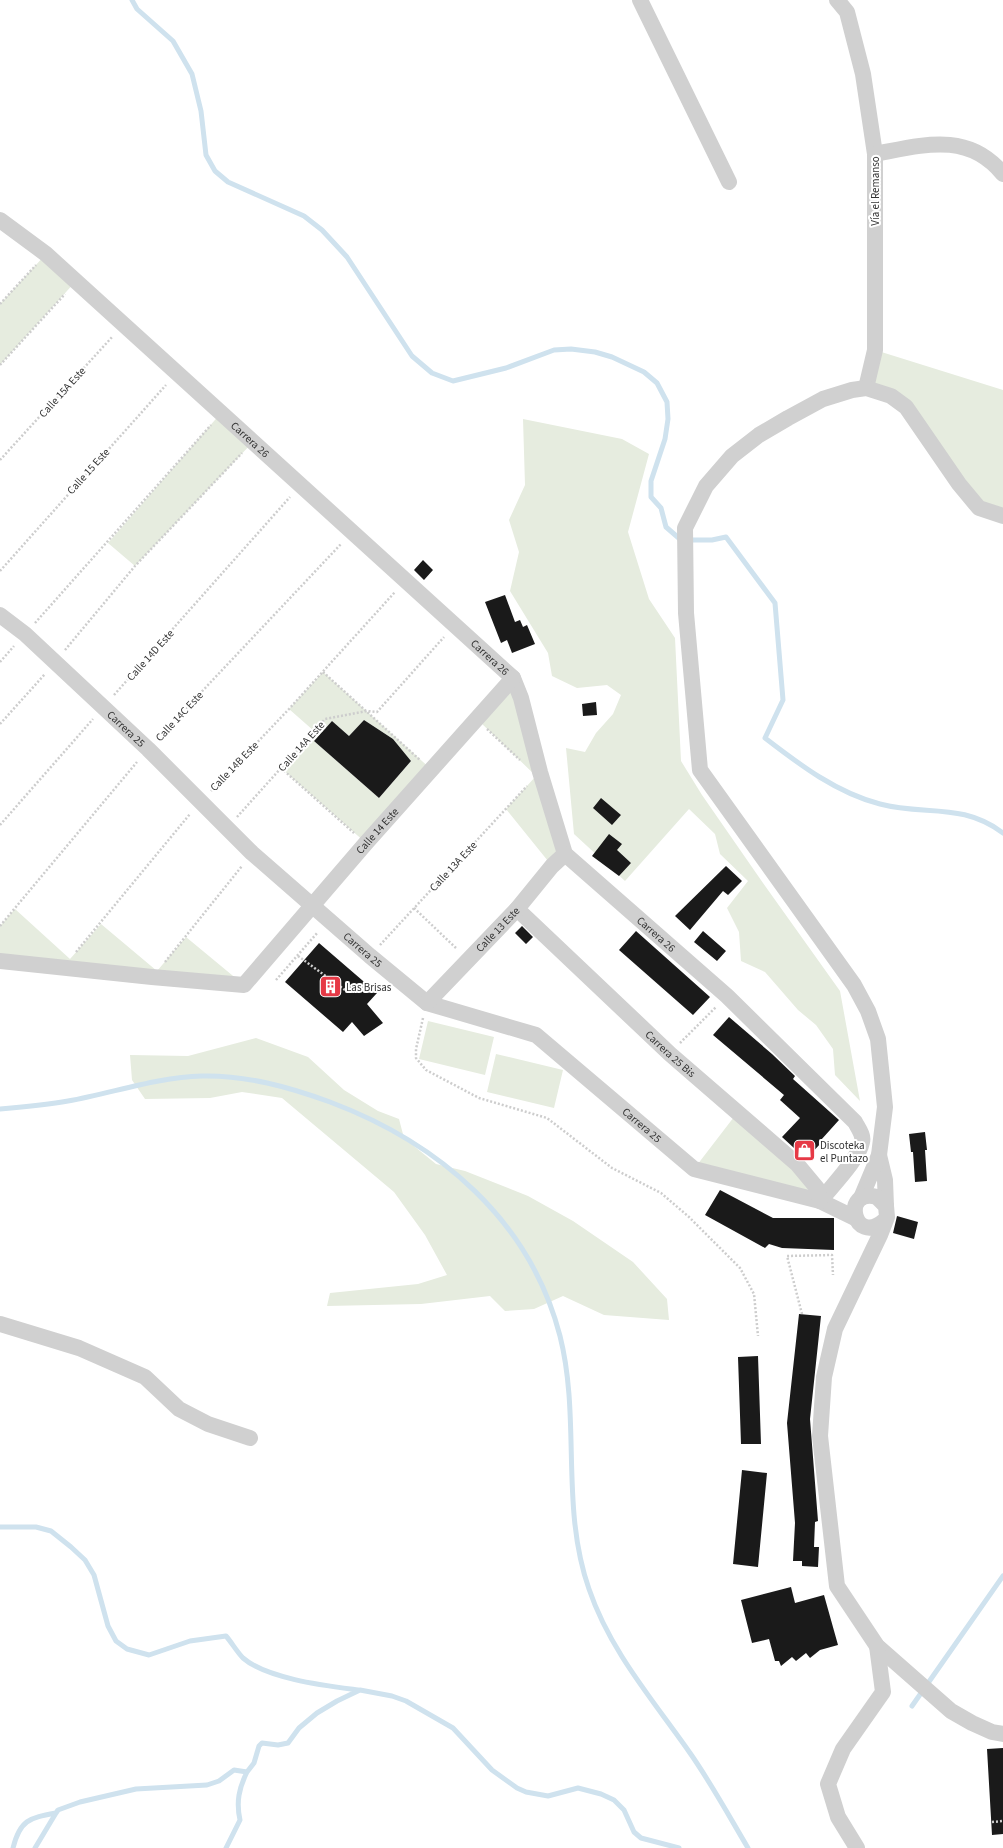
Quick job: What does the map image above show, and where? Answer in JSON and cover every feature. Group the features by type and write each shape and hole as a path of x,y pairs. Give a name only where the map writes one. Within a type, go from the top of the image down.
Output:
{"street":[{"path":"640,0 729,182"},
{"name":"Vía el Remanso","path":"837,0 847,12 863,74 875,154 875,350 866,388"},
{"path":"875,154 918,146 950,144 973,149 993,162 1003,174"},
{"name":"Carrera 26","path":"0,220 46,254 513,678 521,698 540,772 565,854 727,996 855,1122 862,1134 862,1142 857,1154 823,1203"},
{"path":"871,1253 854,1212 879,1155 885,1106 878,1040 868,1011 854,985 700,770 686,613 685,528 706,486 732,456 759,435 824,399 852,390 866,388 891,396 906,407 959,484 979,508 1003,516"},
{"name":"Carrera 25","path":"0,615 25,634 54,663 148,749 252,853 314,905 370,956 427,1003 536,1035 694,1169 823,1203 856,1219"},
{"name":"Calle 14 Este","path":"0,961 152,978 244,985 366,843 513,678"},
{"name":"Calle 13 Este","path":"427,1003 469,960 517,908 552,866 565,854"},
{"name":"Carrera 25 Bis","path":"517,908 670,1054 797,1164 818,1188 823,1203"},
{"path":"879,1155 885,1180 887,1212 880,1235 835,1329 824,1377 820,1436 837,1586 877,1646 951,1711 972,1724 992,1732 1003,1734"},
{"path":"859,1200 867,1196 877,1196 886,1206"},
{"name":"Carrera 25","path":"823,1203 859,1200"},
{"path":"856,1219 862,1226 870,1228 878,1227 884,1221"},
{"path":"0,1324 79,1348 145,1377 179,1409 208,1424 250,1438"},
{"path":"857,1848 838,1817 828,1784 843,1749 883,1692 877,1646"}],"path":[{"path":"0,304 46,254"},
{"path":"0,365 76,281"},
{"name":"Calle 15A Este","path":"0,460 124,324"},
{"name":"Calle 15 Este","path":"0,571 176,372"},
{"path":"0,662 221,413"},
{"path":"0,724 54,663 135,566 253,442"},
{"name":"Calle 14D Este","path":"0,825 301,485"},
{"name":"Calle 14C Este","path":"0,926 148,749 352,532"},
{"name":"Calle 14B Este","path":"76,953 201,801 406,580"},
{"name":"Calle 14A Este","path":"228,828 325,719 367,711 377,712 455,624"},
{"path":"322,672 432,770"},
{"path":"477,719 525,765"},
{"path":"281,768 366,843"},
{"name":"Calle 13A Este","path":"370,956 531,781"},
{"path":"162,966 252,853"},
{"path":"414,908 469,960"},
{"path":"276,980 322,927"},
{"path":"298,956 345,990"},
{"path":"670,1054 727,996"},
{"path":"427,1003 416,1054 416,1058 426,1070 478,1098 547,1118 612,1168 661,1193 689,1217 740,1268 754,1294 758,1336"},
{"path":"802,1314 787,1256 832,1255 833,1275"},
{"path":"992,1822 1003,1821"}],"shaded area":[{"path":"46,254 76,281 0,365 0,304"},
{"path":"875,350 1003,390 1003,516 979,508 906,407 866,388"},
{"path":"221,413 253,442 135,566 108,543"},
{"path":"523,419 622,439 649,454 628,532 649,599 675,638 681,761 702,795 840,991 860,1101 835,1075 833,1049 816,1025 798,1010 765,972 741,961 739,932 727,908 748,881 720,854 715,834 689,809 625,881 574,834 566,748 585,752 596,733 613,714 621,695 607,685 577,688 552,676 548,653 510,591 519,552 509,520 525,485"},
{"path":"323,672 432,770 366,843 281,768 314,731 289,709","holes":["364,720 393,739 411,761 379,798 314,741 332,721 349,736"]},
{"path":"513,678 563,843 552,866 506,809 536,776 477,719"},
{"path":"15,909 70,959 101,924 157,971 186,937 244,985 0,961 0,926"},
{"path":"428,1021 494,1037 485,1075 419,1059"},
{"path":"256,1038 308,1057 344,1090 378,1111 399,1119 404,1138 436,1164 465,1171 528,1196 573,1221 633,1262 667,1299 669,1320 604,1315 563,1296 534,1309 505,1311 490,1296 421,1304 327,1306 330,1293 418,1284 447,1275 425,1235 394,1192 282,1098 242,1092 210,1098 145,1099 132,1080 130,1055 188,1056"},
{"path":"496,1054 563,1070 554,1108 487,1092"},
{"path":"737,1113 797,1164 820,1201 694,1169"}],"building":[{"path":"423,560 433,570 424,580 414,570"},
{"path":"505,595 515,622 520,620 523,627 527,625 535,644 512,653 507,640 501,643 485,602"},
{"path":"596,702 597,715 583,716 582,704"},
{"path":"364,720 393,739 411,761 379,798 314,741 332,721 349,736"},
{"path":"601,798 621,815 612,825 593,808"},
{"path":"609,834 622,844 617,850 631,863 619,876 592,856"},
{"path":"726,866 742,881 728,895 723,891 690,930 675,916"},
{"path":"522,926 533,937 526,944 515,933"},
{"path":"636,931 710,997 693,1015 619,950"},
{"path":"703,931 726,951 717,961 694,942"},
{"name":"Las Brisas","path":"319,943 377,993 367,1004 383,1023 364,1036 352,1022 343,1032 285,982"},
{"path":"729,1017 772,1054 795,1076 793,1079 839,1120 821,1140 822,1142 806,1159 782,1137 800,1118 780,1100 784,1095 713,1035"},
{"path":"925,1132 927,1150 925,1150 927,1181 915,1182 913,1152 911,1152 909,1134"},
{"path":"720,1190 773,1218 834,1218 834,1250 782,1248 769,1244 765,1248 705,1215"},
{"path":"897,1216 918,1222 914,1239 893,1233"},
{"path":"799,1314 821,1316 810,1419 818,1521 815,1522 814,1547 819,1547 818,1567 802,1566 802,1561 793,1561 795,1523 787,1423"},
{"path":"758,1356 761,1444 741,1444 738,1357"},
{"path":"742,1470 767,1473 758,1567 733,1564"},
{"path":"791,1587 795,1603 824,1595 838,1645 820,1650 810,1658 806,1653 796,1661 792,1657 781,1666 779,1661 775,1661 769,1639 752,1643 741,1600"},
{"path":"1003,1748 1003,1834 992,1835 987,1749"}],"waterway":[{"path":"132,0 137,9 173,41 192,74 201,111 206,155 215,171 228,182 304,216 322,230 347,257 412,356 432,373 453,381 506,368 554,350 571,349 595,352 612,357 644,372 657,383 667,402 668,419 665,439 651,481 651,497 661,508 666,527 681,540 712,540 726,537 775,603 783,700 765,738 805,768 849,793 864,799 897,807 958,813 988,823 1003,833"},
{"path":"0,1109 68,1101 152,1082 185,1077 218,1076 251,1080 283,1087 315,1097 370,1119 408,1140 443,1163 475,1191 503,1222 527,1256 546,1294 560,1336 566,1367 569,1399 575,1527 580,1558 589,1589 598,1612 620,1654 698,1764 748,1848"},
{"path":"0,1527 36,1527 51,1531 85,1560 94,1575 108,1626 116,1641 127,1649 149,1655 190,1641 226,1636 243,1658 267,1671 298,1680 358,1690"},
{"path":"912,1706 1003,1576"},
{"path":"13,1848 19,1831 27,1822 32,1819 56,1813 58,1810 80,1802 136,1789 207,1785 219,1781 234,1770 247,1772 254,1763 259,1746 262,1743 278,1745 288,1743 299,1728 317,1713 360,1690 392,1696 406,1701 453,1728 492,1770 517,1788 526,1792 548,1796 578,1788 601,1794 614,1800 624,1810 634,1832 641,1838 679,1848"},
{"path":"226,1848 240,1820 238,1807 239,1795 247,1772"},
{"path":"35,1848 56,1813"}],"place":[{"name":"Las Brisas","path":"331,987"},
{"name":"Discoteka el Puntazo","path":"805,1151"}]}
